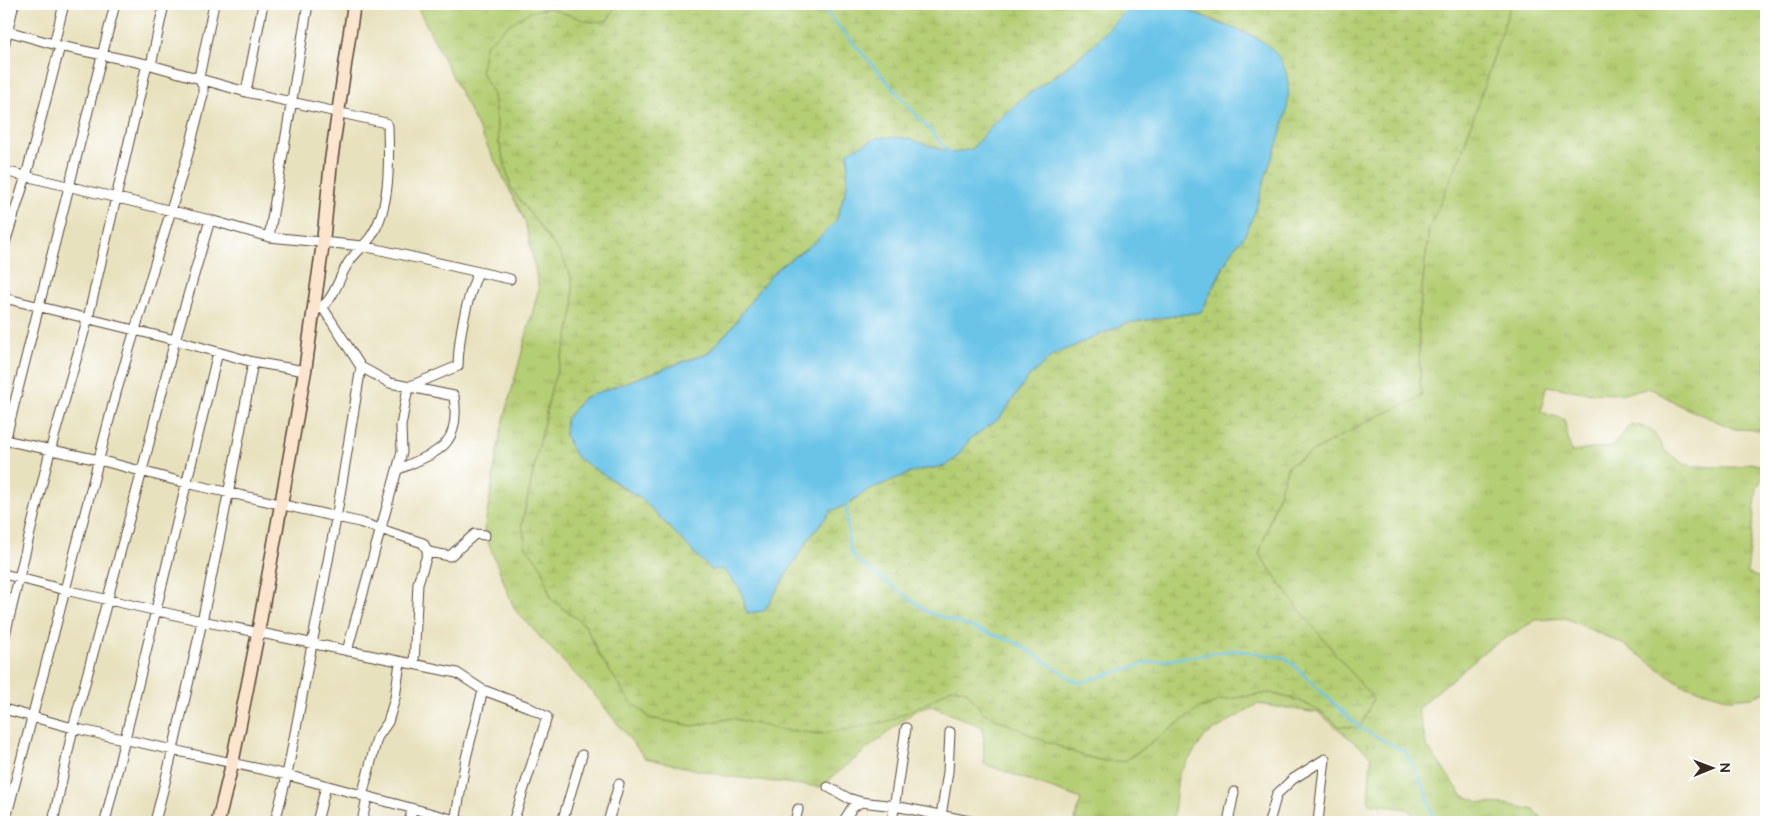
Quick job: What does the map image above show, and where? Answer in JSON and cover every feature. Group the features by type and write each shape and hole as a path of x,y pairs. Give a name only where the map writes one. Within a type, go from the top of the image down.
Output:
{"street":[{"path":"4,46 6,31 14,4"},
{"path":"4,246 26,176 57,45 64,4"},
{"path":"115,4 4,442 99,460 336,519 358,522 423,543 428,552 418,583 414,664"},
{"path":"4,639 50,451 88,318 164,4"},
{"path":"5,822 116,393 137,330 169,212 188,154 202,95 203,86 199,78 214,4"},
{"path":"246,92 263,4"},
{"path":"269,237 293,103 308,4"},
{"path":"218,822 232,764 258,633 279,504 317,310 331,161 354,4"},
{"path":"6,31 57,45 149,64 246,92 383,121 388,126 388,166 384,200 372,234 348,264 335,293 317,310"},
{"path":"4,171 169,212 210,220 269,237 363,246 510,278"},
{"path":"53,822 73,728 175,340 210,220"},
{"path":"408,387 458,366 468,297 478,272"},
{"path":"4,298 137,330 253,362 305,371"},
{"path":"317,310 361,367 390,383 454,396 456,422 454,431 439,449 397,470"},
{"path":"105,822 218,352"},
{"path":"155,822 173,752 230,492 253,362"},
{"path":"275,822 287,775 336,519 361,367"},
{"path":"347,651 402,452 401,426 408,387"},
{"path":"428,552 450,556 475,534 485,535"},
{"path":"4,574 202,621 457,673 483,690 526,706 547,717 514,822"},
{"path":"362,822 364,796 378,738 388,722 395,698 400,662"},
{"path":"4,708 73,728 173,752 287,775 458,821 466,758 483,690"},
{"path":"892,822 906,728"},
{"path":"941,820 948,772 950,732"},
{"path":"562,822 582,756"},
{"path":"1269,822 1277,794 1293,779 1325,760 1318,822"},
{"path":"608,822 619,784"},
{"path":"317,822 326,786"},
{"path":"828,787 848,798 861,802 895,806 941,820 974,822"},
{"path":"1228,822 1234,792"},
{"path":"843,822 852,808 861,802"},
{"path":"795,822 798,809"},
{"path":"409,822 412,810"}],"green space":[{"path":"416,4 617,4 607,21 590,22 481,72 493,94 499,141 511,188 562,256 572,279 574,306 567,341 552,386 522,523 526,547 542,567 551,599 585,625 599,655 650,718 693,726 732,718 777,729 929,702 951,688 967,691 983,712 1035,737 1081,755 1104,761 1125,761 1200,708 1221,700 1270,693 1300,701 1323,713 1339,726 1360,728 1298,608 1259,554 1288,466 1367,421 1421,397 1418,322 1429,228 1460,158 1511,4 1766,4 1766,422 1762,423 1760,430 1735,429 1681,406 1650,388 1610,394 1546,386 1541,412 1564,419 1571,452 1612,446 1631,424 1651,429 1666,452 1686,465 1737,467 1749,463 1766,466 1766,471 1757,488 1747,573 1760,578 1766,578 1766,692 1753,697 1730,699 1683,685 1623,644 1565,618 1536,620 1486,650 1418,708 1426,745 1462,795 1481,803 1506,804 1534,810 1546,822 1422,822 1407,809 1368,803 1371,756 1319,713 1257,704 1205,736 1178,775 1173,822 1084,822 1075,820 1081,799 984,764 983,727 929,705 912,713 820,787 725,776 645,758 593,693 515,610 484,532 501,430 539,288 525,221"},
{"path":"617,4 1132,4 1092,46 991,126 972,149 953,153 937,148 848,152 847,186 836,221 815,242 778,268 759,289 733,326 707,353 583,398 566,420 616,484 642,499 711,570 723,569 741,590 747,613 764,611 807,541 831,511 846,505 868,490 900,477 919,470 946,466 956,458 970,439 1000,418 1027,379 1053,355 1127,323 1201,312 1233,249 1244,236 1252,215 1284,123 1288,82 1266,44 1212,19 1189,12 1181,4 1511,4 1460,158 1429,228 1418,322 1421,397 1367,421 1288,466 1259,554 1298,608 1373,699 1360,728 1339,726 1323,713 1300,701 1270,693 1221,700 1200,708 1125,761 1104,761 1081,755 1035,737 982,712 967,691 951,688 929,702 886,722 820,734 777,729 732,718 693,726 650,718 630,701 599,655 585,625 551,599 542,567 526,547 522,524 552,386 567,341 574,306 572,279 562,256 511,188 499,141 493,94 481,72 485,46 507,26 529,12 549,8 590,22 607,21"}],"water":[{"path":"1132,4 1181,4 1210,20 1246,33 1266,44 1279,58 1286,73 1288,90 1283,125 1254,214 1248,229 1233,249 1201,312 1127,323 1053,355 1027,379 1000,418 970,439 956,458 946,466 919,470 900,477 868,490 846,505 831,511 807,541 764,611 747,613 741,590 723,569 711,570 642,499 576,457 565,435 566,420 583,398 708,353 733,326 759,289 778,268 815,242 836,221 847,186 848,152 879,137 906,138 953,153 972,149 991,126 1023,98 1064,70 1092,46"}],"waterway":[{"path":"819,4 950,153"},
{"path":"846,503 850,550 858,561 928,612 1017,643 1078,683 1147,663 1235,650 1286,658 1360,728 1406,752 1426,793 1435,822"}]}
